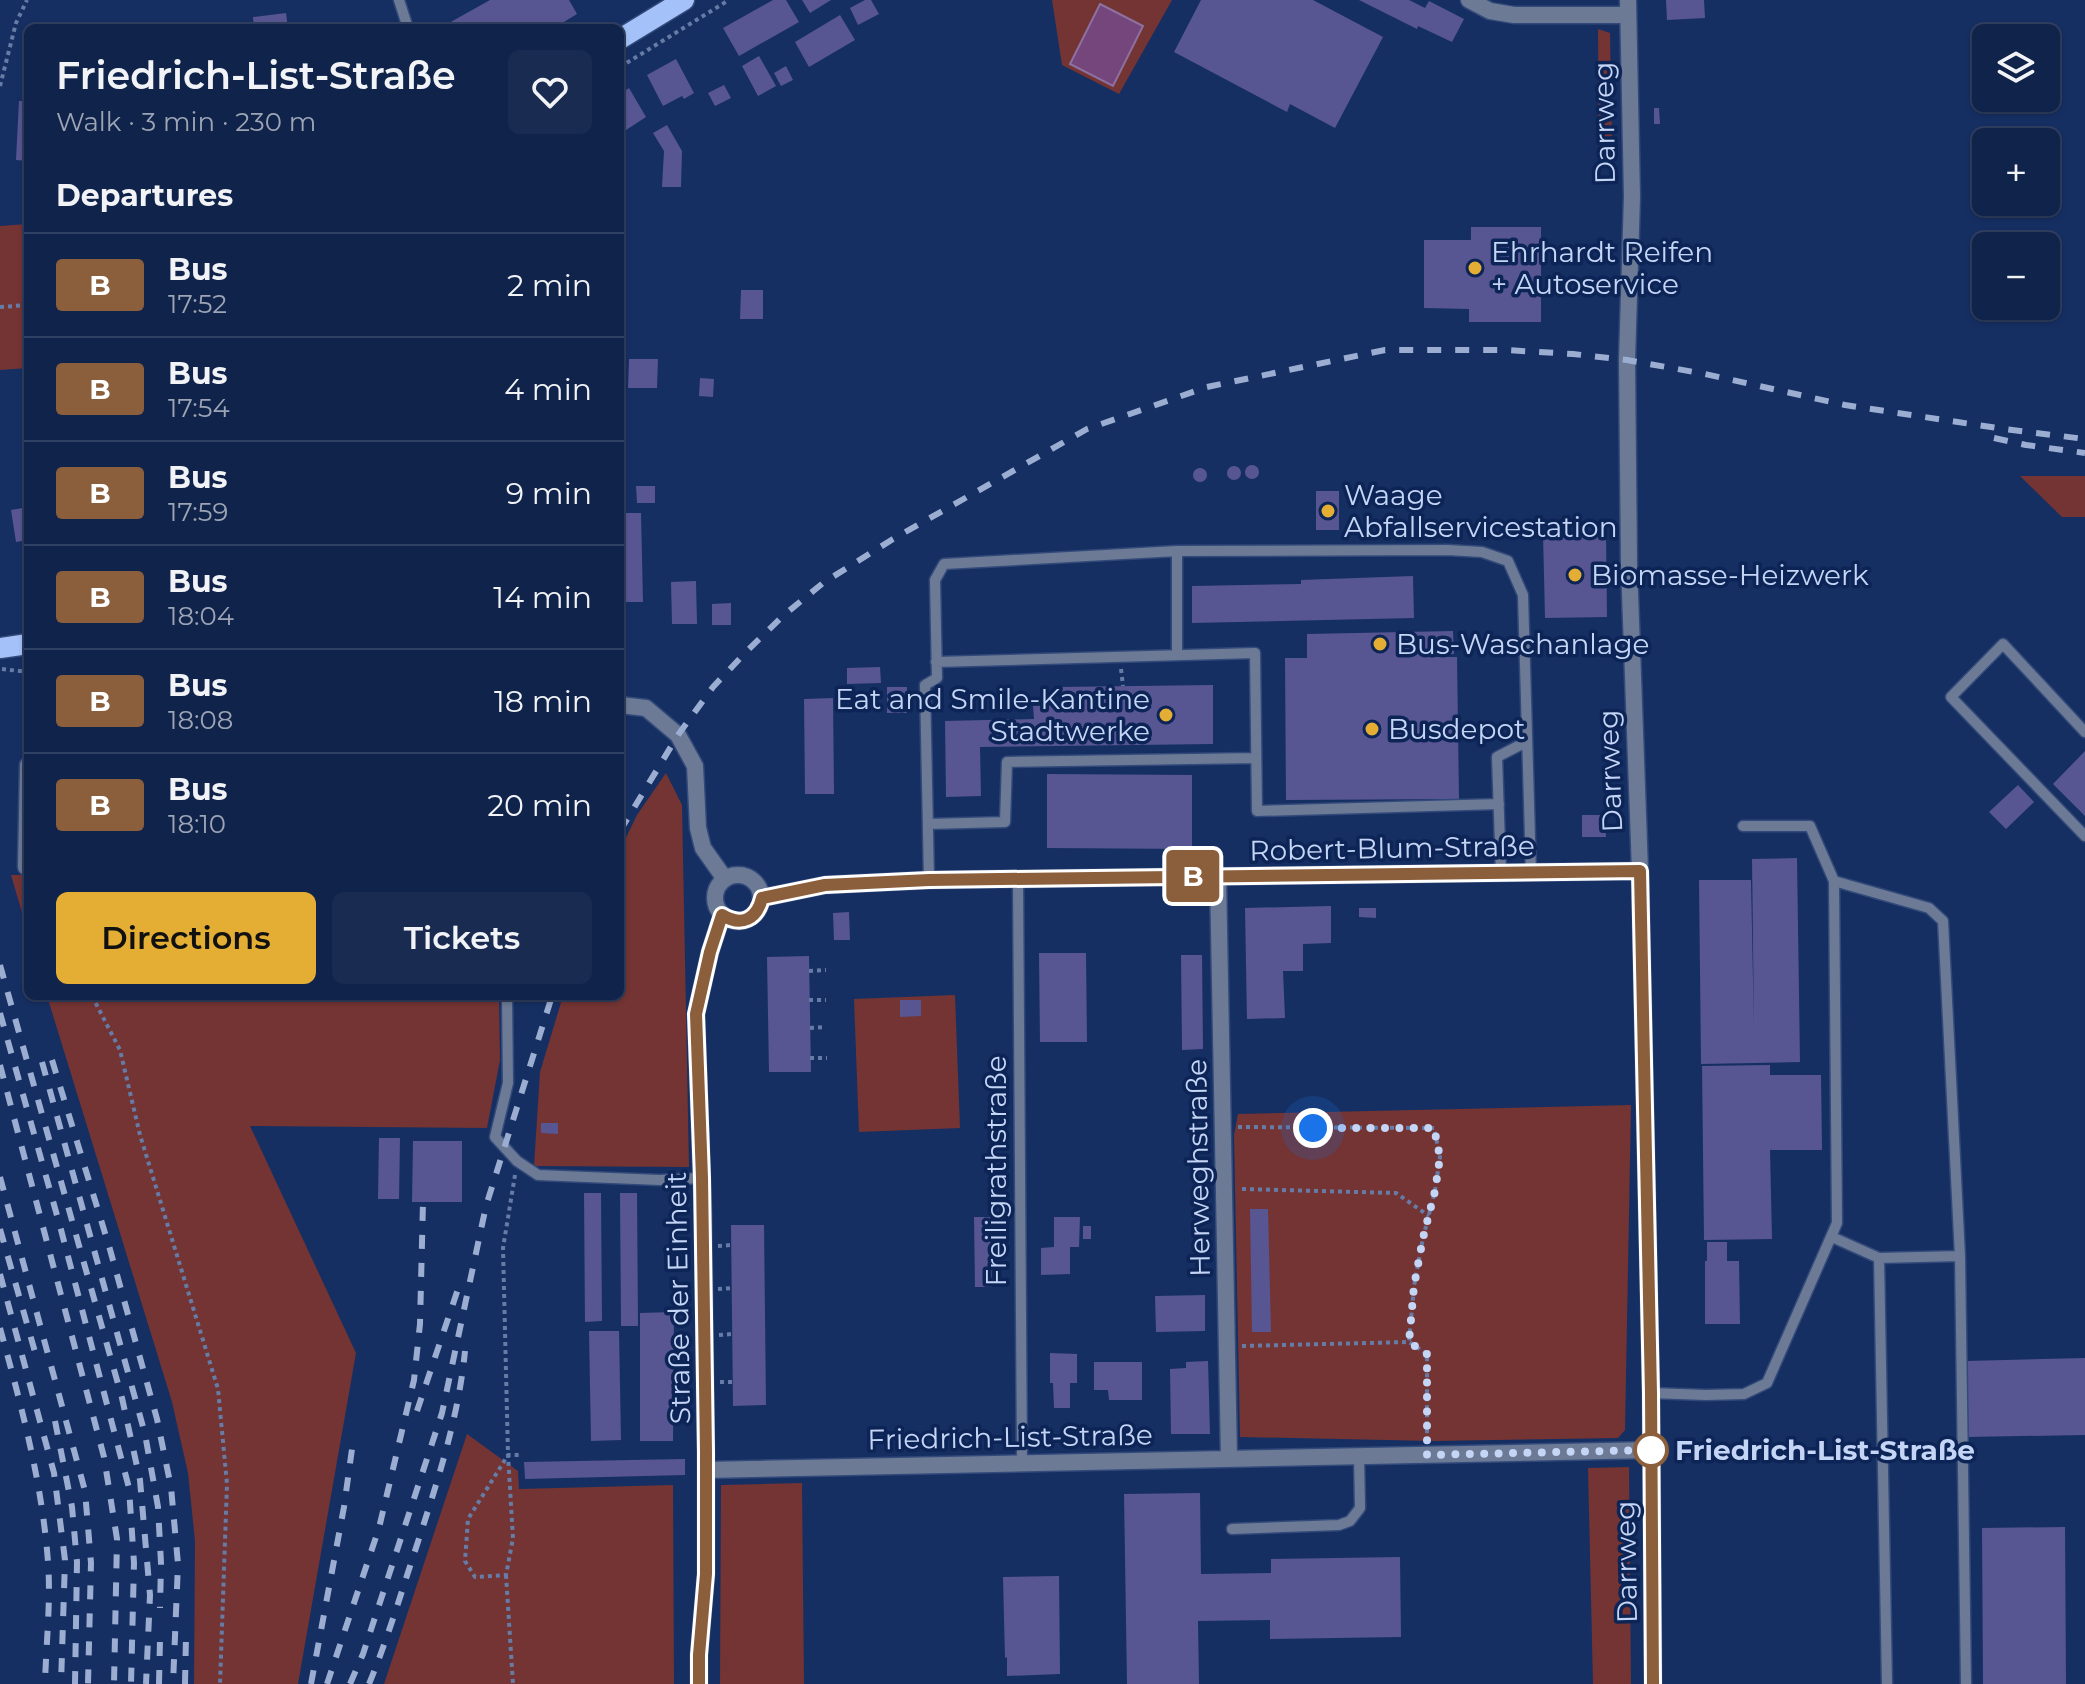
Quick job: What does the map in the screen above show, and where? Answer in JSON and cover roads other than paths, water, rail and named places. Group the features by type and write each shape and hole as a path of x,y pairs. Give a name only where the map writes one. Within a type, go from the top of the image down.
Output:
{"main road":[{"path":"624,37 684,0"},
{"path":"3,648 24,645"}],"street":[{"path":"1469,0 1490,11 1514,15 1628,8"},
{"name":"Darrweg","path":"1628,8 1632,197 1627,360 1629,565 1640,871 1651,1393 1653,1684"},
{"path":"3,648 24,654"},
{"path":"624,705 646,708 678,735 695,766 698,828 703,848 725,879 735,875 747,876 761,890 759,909 754,915 736,921 722,915"},
{"name":"Robert-Blum-Straße","path":"762,898 825,885 929,880 1640,871"},
{"name":"Herweghstraße","path":"1218,876 1229,1459"},
{"name":"Straße der Einheit","path":"699,1684 706,1574 706,1470 702,1178 696,1014 722,915 715,901 716,891 725,879"},
{"name":"Friedrich-List-Straße","path":"706,1470 1651,1450"}],"lane":[{"path":"399,0 407,24"},
{"path":"929,880 925,685 937,678 935,580 944,564 1177,551 1447,550 1482,552 1508,561 1523,595 1531,873"},
{"path":"1177,551 1177,655"},
{"path":"2085,732 2003,644 1951,697 2085,836"},
{"path":"936,662 1255,653 1257,811 1499,804"},
{"path":"1501,874 1497,757 1526,742"},
{"path":"928,824 1005,822 1007,762 1256,758"},
{"path":"1651,1393 1744,1394 1767,1383 1837,1223 1834,881 1810,826 1743,826"},
{"name":"Freiligrathstraße","path":"1018,879 1022,1463"},
{"path":"1834,881 1929,908 1943,921 1960,1256 1966,1684"},
{"path":"507,1000 508,1083 495,1137 517,1161 538,1175 660,1180 702,1178"},
{"path":"1832,1237 1879,1258 1960,1256"},
{"path":"1879,1258 1887,1684"},
{"path":"1232,1529 1339,1525 1350,1521 1360,1508 1359,1456"}],"railway":[{"path":"624,824 678,735 713,687 784,615 823,583 893,539 1087,429 1207,387 1385,350 1505,350 1573,354 1705,374 1845,405 2085,439"},
{"path":"1994,438 2085,453"},
{"path":"0,965 122,1398 140,1480 150,1595 146,1684"},
{"path":"350,1684 363,1654 442,1413 486,1206 551,1000"},
{"path":"0,1013 129,1488 134,1563 131,1684"},
{"path":"52,1060 109,1246 157,1419 171,1487 178,1564 173,1684"},
{"path":"42,1062 145,1434 158,1507 160,1608"},
{"path":"0,1065 104,1457 117,1539 114,1684"},
{"path":"0,1177 85,1491 91,1563 88,1684"},
{"path":"327,1684 379,1528 414,1380 420,1324 423,1202"},
{"path":"0,1229 35,1352"},
{"path":"0,1274 54,1473 65,1560 61,1684"},
{"path":"417,1411 458,1289"},
{"path":"0,1328 30,1444 45,1532 49,1592 45,1684"},
{"path":"369,1684 437,1481 457,1404 465,1351"},
{"path":"55,1421 72,1507 77,1562 75,1684"},
{"path":"311,1684 352,1449"},
{"path":"185,1684 186,1636"},
{"path":"159,1684 160,1640"}],"place":[{"name":"Ehrhardt Reifen + Autoservice","path":"1475,268"},
{"name":"Waage Abfallservicestation","path":"1328,511"},
{"name":"Biomasse-Heizwerk","path":"1575,575"},
{"name":"Bus-Waschanlage","path":"1380,644"},
{"name":"Eat and Smile-Kantine Stadtwerke","path":"1166,715"},
{"name":"Busdepot","path":"1372,729"},
{"name":"Friedrich-List-Straße","path":"1651,1450"}]}
